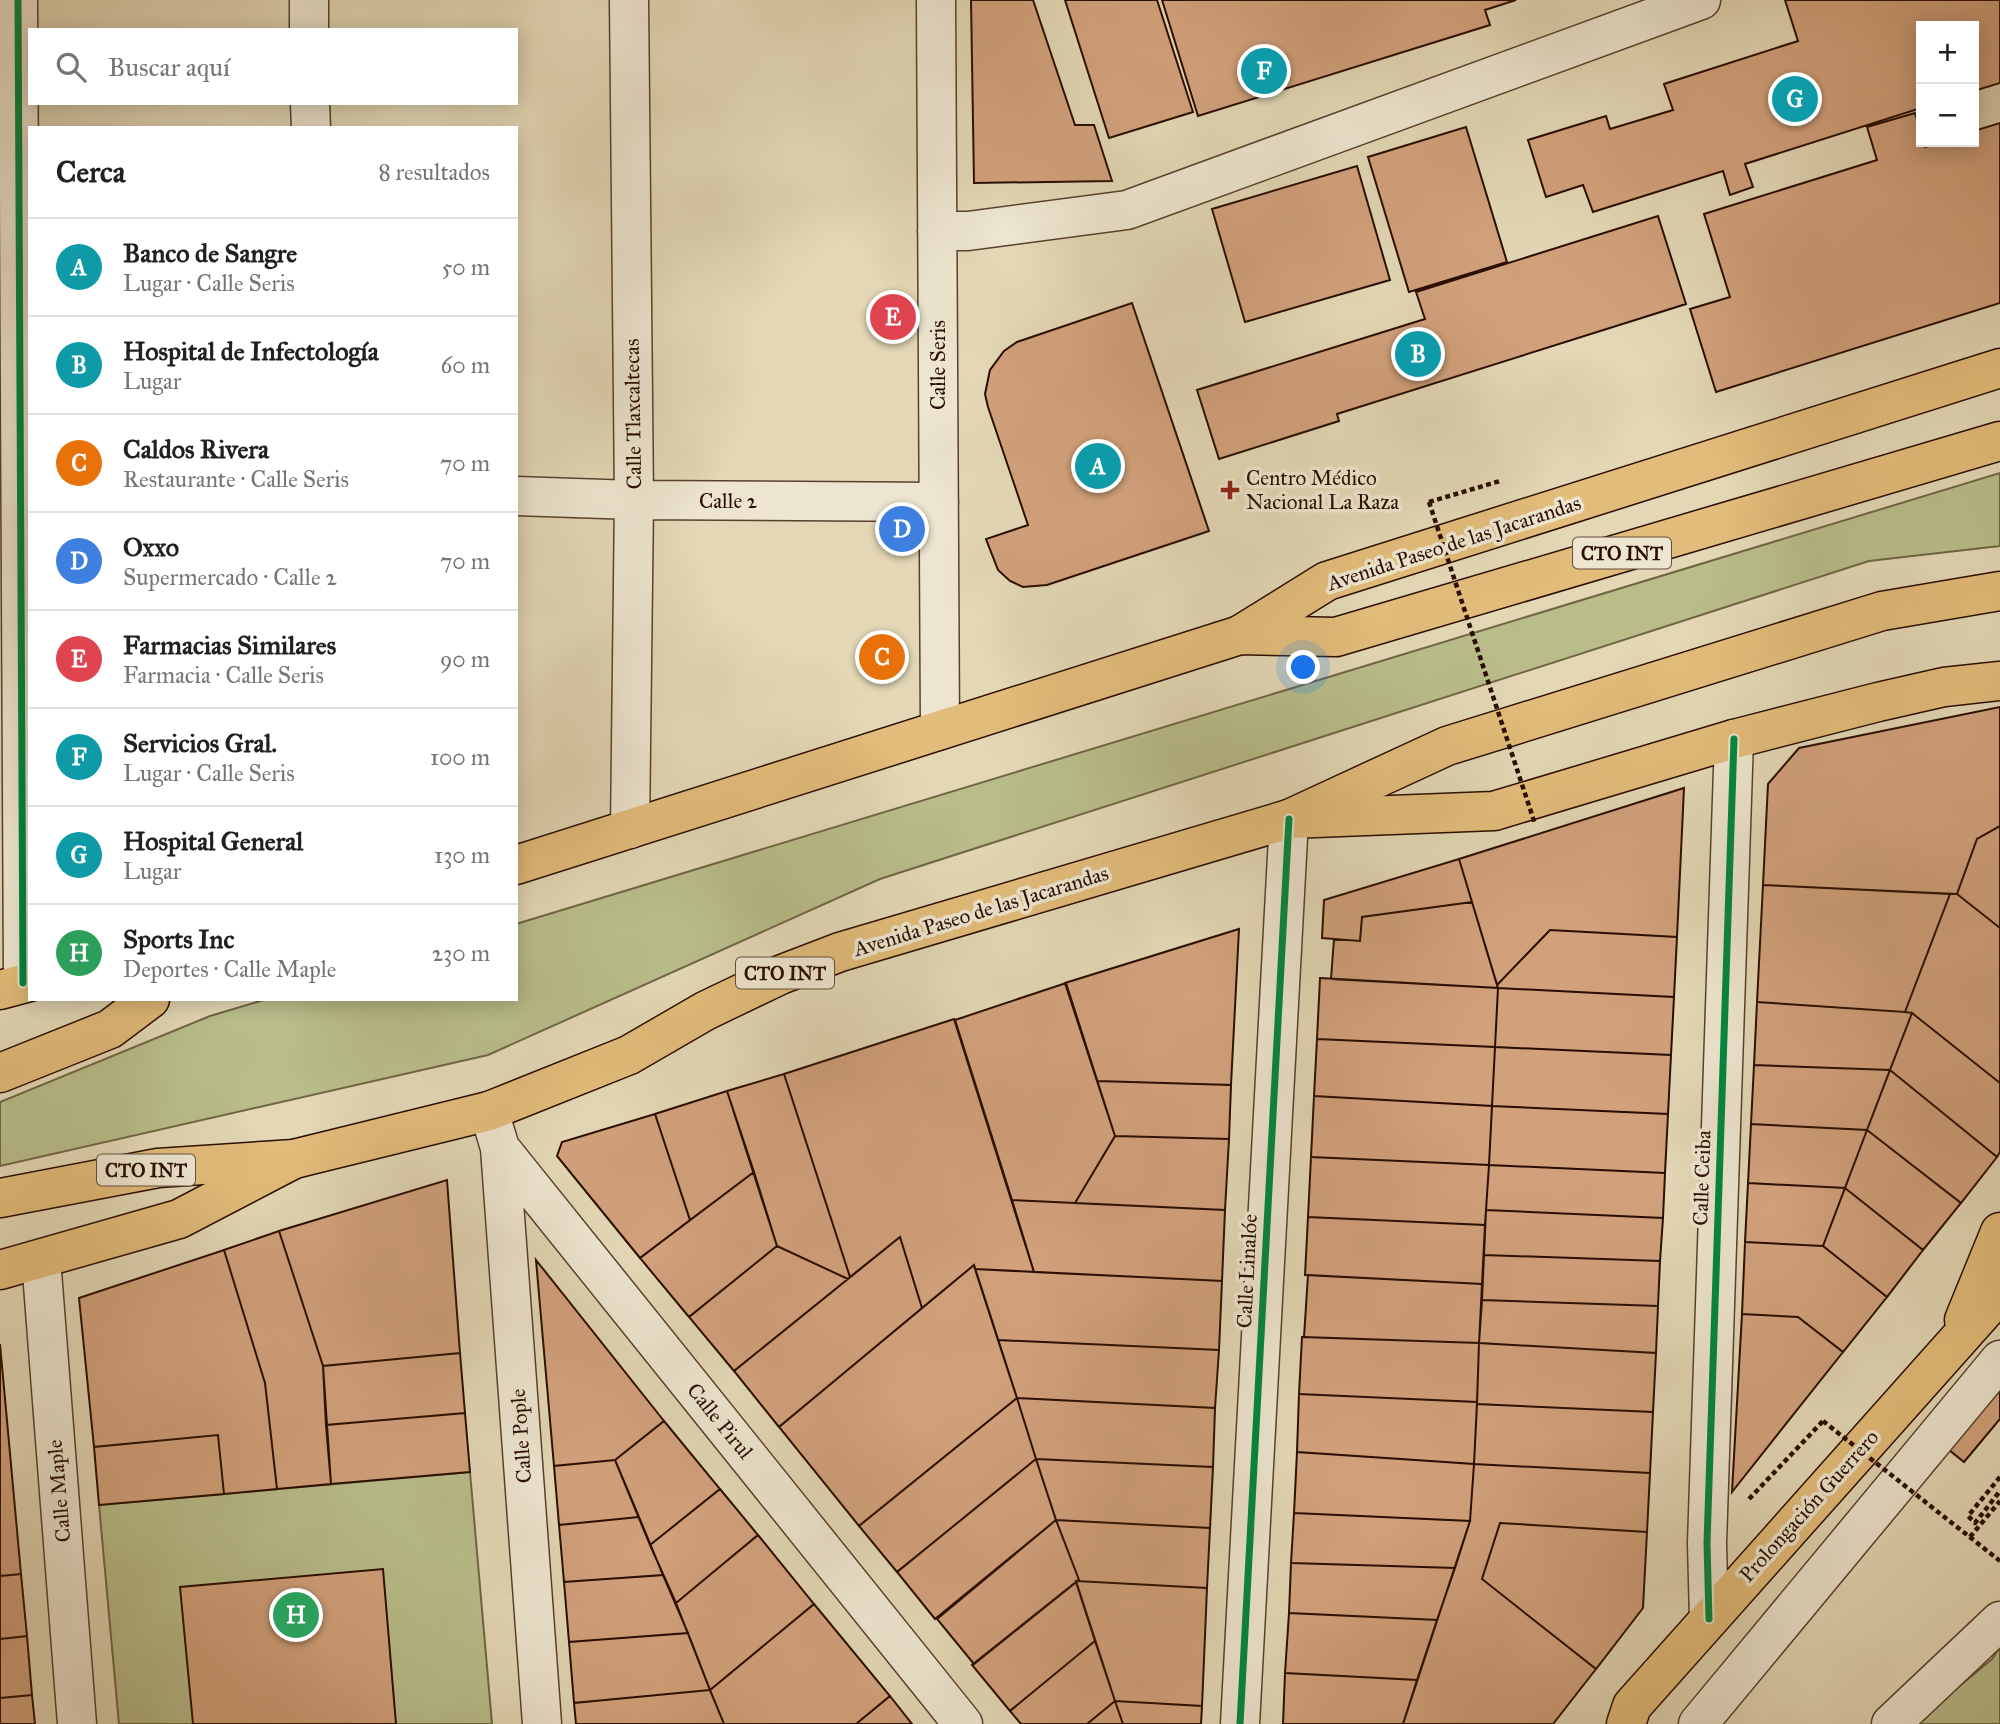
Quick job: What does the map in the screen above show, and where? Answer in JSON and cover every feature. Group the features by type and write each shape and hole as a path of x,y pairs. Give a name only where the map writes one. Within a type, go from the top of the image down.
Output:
{"main road":[{"name":"Avenida Paseo de las Jacarandas","path":"518,864 1240,635 1327,581 2000,368"},
{"name":"CTO INT","path":"1240,635 1336,637 2000,441"},
{"name":"CTO INT","path":"1289,819 1447,746 1882,611 2000,591"},
{"name":"Avenida Paseo de las Jacarandas","path":"0,1270 179,1219 294,1159 489,1111 629,1055 705,1011 780,975 840,952 1289,819 1494,811 1734,739 1944,687 2000,681"},
{"path":"0,1073 110,1030 147,1001"},
{"name":"CTO INT","path":"0,1198 158,1168 294,1159"},
{"path":"1955,1342 2000,1232"},
{"name":"Prolongación Guerrero","path":"1625,1718 1709,1619 2000,1293"}],"street":[{"path":"18,0 18,985"},
{"path":"309,0 309,28"},
{"name":"Calle Tlaxcaltecas","path":"629,0 634,500 631,828"},
{"name":"Calle Seris","path":"936,0 940,730"},
{"path":"937,231 968,231 1127,211 1701,0"},
{"path":"310,105 311,126"},
{"name":"Calle 2","path":"518,496 634,500 939,502"},
{"name":"Calle Ceiba","path":"1709,1619 1707,1543 1734,739"},
{"name":"Calle Linalóe","path":"1240,1724 1289,819"},
{"name":"Calle Pirul","path":"489,1111 500,1148 963,1724"},
{"name":"Calle Pople","path":"500,1148 542,1724"},
{"name":"Calle Maple","path":"40,1259 77,1724"},
{"path":"1698,1724 2000,1360"},
{"path":"1891,1724 2000,1621"}],"path":[{"path":"1506,480 1429,502 1535,824"},
{"path":"1707,1543 1823,1421 2000,1561"},
{"path":"2000,1477 1968,1516 1975,1523 2000,1491"},
{"path":"1970,1538 2000,1501"}],"green space":[{"path":"2000,473 2000,546 1869,561 880,879 488,1055 0,1166 0,1102 210,1016 260,1001 518,1001 518,923"},
{"path":"470,1472 492,1724 119,1724 99,1505"},
{"path":"2000,1647 2000,1724 1914,1724 1992,1659"}],"building":[{"path":"971,0 1033,0 1075,125 1094,125 1112,181 974,183"},
{"path":"1065,0 1157,0 1193,112 1109,138"},
{"path":"1162,0 1516,0 1485,10 1490,25 1198,116"},
{"path":"1785,0 2000,0 2000,83 1979,89 1979,21 1916,21 1916,110 1745,164 1753,187 1730,195 1723,171 1593,212 1583,185 1546,197 1528,140 1606,116 1610,129 1673,110 1664,84 1798,41"},
{"path":"1915,113 1916,147 1979,147 1979,129 2000,123 2000,303 1716,392 1690,309 1730,297 1704,214 1877,160 1867,127"},
{"path":"1466,127 1507,262 1409,292 1368,157"},
{"path":"1357,166 1390,280 1245,322 1212,209"},
{"path":"1658,216 1686,304 1337,414 1339,421 1219,459 1197,390 1425,319 1416,292"},
{"path":"1132,303 1209,531 1047,585 1023,587 1010,581 998,570 986,539 1028,525 988,407 985,394 990,370 1004,351 1017,342"},
{"path":"2000,707 2000,826 1977,839 1957,894 1763,885 1768,784 1799,748"},
{"path":"1684,788 1677,937 1550,930 1497,985 1459,859"},
{"path":"2000,826 2000,928 1957,894 1977,839"},
{"path":"1459,859 1472,902 1362,917 1360,941 1322,938 1324,900"},
{"path":"1763,885 1950,894 1905,1012 1757,1002"},
{"path":"1950,894 1957,894 2000,928 2000,1083 1912,1013 1905,1012"},
{"path":"1472,902 1498,988 1331,979 1334,939 1360,941 1362,917"},
{"path":"1239,929 1231,1085 1097,1081 1065,983"},
{"path":"1550,930 1677,937 1674,997 1498,988 1497,985"},
{"path":"1320,978 1498,988 1495,1047 1317,1039"},
{"path":"1066,983 1115,1136 1075,1203 1012,1200 955,1020"},
{"path":"1498,988 1674,997 1671,1055 1495,1047"},
{"path":"1757,1002 1912,1013 1890,1070 1754,1065"},
{"path":"1912,1013 2000,1083 2000,1152 1997,1157 1890,1070"},
{"path":"954,1019 1034,1272 975,1269 974,1265 922,1308 900,1237 850,1277 784,1074"},
{"path":"1317,1039 1495,1047 1492,1106 1314,1096"},
{"path":"1495,1047 1671,1055 1668,1114 1492,1106"},
{"path":"1754,1065 1890,1070 1867,1130 1751,1124"},
{"path":"1890,1070 1997,1157 1961,1203 1867,1130"},
{"path":"784,1074 850,1277 848,1279 777,1246 727,1091"},
{"path":"1097,1081 1231,1085 1229,1139 1115,1136"},
{"path":"727,1091 754,1172 690,1220 655,1114"},
{"path":"1314,1096 1492,1106 1489,1165 1311,1157"},
{"path":"1492,1106 1668,1114 1665,1173 1489,1165"},
{"path":"655,1114 690,1220 640,1258 557,1156 562,1142"},
{"path":"1751,1124 1867,1130 1845,1188 1748,1183"},
{"path":"1867,1130 1961,1203 1923,1250 1845,1188"},
{"path":"1115,1136 1229,1139 1225,1210 1075,1203"},
{"path":"1311,1157 1489,1165 1485,1225 1308,1217"},
{"path":"1489,1165 1665,1173 1663,1218 1486,1210"},
{"path":"754,1172 777,1246 689,1317 640,1258"},
{"path":"447,1180 460,1353 323,1366 279,1231"},
{"path":"1748,1183 1845,1188 1823,1246 1745,1242"},
{"path":"1845,1188 1923,1250 1887,1297 1823,1246"},
{"path":"1012,1200 1225,1210 1222,1281 1034,1272"},
{"path":"1486,1210 1663,1218 1660,1261 1484,1255"},
{"path":"1308,1217 1485,1225 1482,1284 1305,1275"},
{"path":"279,1231 323,1366 331,1484 277,1489 265,1383 224,1250"},
{"path":"900,1237 922,1308 779,1427 734,1371"},
{"path":"1745,1242 1823,1246 1887,1297 1843,1352 1798,1317 1742,1314"},
{"path":"777,1246 848,1279 734,1371 689,1317"},
{"path":"224,1250 265,1383 277,1489 224,1494 218,1435 94,1447 79,1298"},
{"path":"1484,1255 1660,1261 1658,1306 1482,1300"},
{"path":"536,1260 664,1421 615,1460 554,1466"},
{"path":"974,1265 1017,1398 859,1526 779,1427"},
{"path":"975,1269 1222,1281 1219,1350 998,1340"},
{"path":"1308,1275 1482,1284 1479,1343 1304,1337"},
{"path":"1482,1300 1658,1306 1656,1353 1479,1343"},
{"path":"1742,1314 1798,1317 1843,1352 1732,1492"},
{"path":"1302,1337 1479,1343 1477,1402 1299,1394"},
{"path":"998,1340 1219,1350 1215,1408 1017,1398"},
{"path":"1479,1343 1656,1353 1653,1412 1477,1404"},
{"path":"0,1344 21,1574 0,1576"},
{"path":"460,1353 465,1413 326,1425 323,1366"},
{"path":"2000,1366 2000,1419 1964,1462 1938,1441"},
{"path":"1299,1394 1477,1402 1474,1464 1297,1452"},
{"path":"1017,1398 1036,1459 897,1572 859,1526"},
{"path":"1017,1398 1215,1408 1213,1467 1036,1459"},
{"path":"1477,1404 1653,1412 1650,1473 1474,1464"},
{"path":"465,1413 470,1472 331,1484 326,1425"},
{"path":"664,1421 720,1489 650,1545 615,1460"},
{"path":"218,1435 224,1494 99,1505 94,1447"},
{"path":"1297,1452 1474,1464 1470,1521 1294,1513"},
{"path":"1036,1459 1056,1520 935,1619 897,1572"},
{"path":"1036,1459 1213,1467 1210,1528 1056,1520"},
{"path":"615,1460 639,1517 559,1525 554,1466"},
{"path":"1474,1464 1650,1473 1647,1532 1500,1523 1482,1579 1596,1669 1553,1724 1403,1724 1470,1521"},
{"path":"720,1489 758,1535 676,1603 650,1545"},
{"path":"1294,1513 1470,1521 1455,1568 1291,1563"},
{"path":"639,1517 663,1575 564,1582 559,1525"},
{"path":"1056,1520 1210,1528 1207,1588 1076,1581 1079,1580"},
{"path":"1056,1520 1079,1580 974,1664 937,1619"},
{"path":"1500,1523 1647,1532 1643,1608 1596,1669 1482,1579"},
{"path":"758,1535 814,1604 710,1690 676,1603"},
{"path":"1291,1563 1455,1568 1437,1620 1289,1613"},
{"path":"383,1569 396,1724 193,1724 180,1587"},
{"path":"21,1574 27,1636 0,1639 0,1576"},
{"path":"663,1575 688,1633 569,1642 564,1582"},
{"path":"1076,1581 1207,1588 1202,1706 1115,1701"},
{"path":"1076,1582 1095,1641 1010,1711 972,1665"},
{"path":"814,1604 890,1696 856,1724 724,1724 710,1690"},
{"path":"1289,1613 1437,1620 1417,1680 1285,1673"},
{"path":"688,1633 710,1690 574,1703 569,1642"},
{"path":"27,1636 32,1695 0,1698 0,1639"},
{"path":"1095,1641 1115,1701 1087,1724 1021,1724 1010,1711"},
{"path":"1285,1673 1417,1680 1403,1724 1283,1724"},
{"path":"710,1690 724,1724 576,1724 574,1703"},
{"path":"32,1695 35,1724 0,1724 0,1698"},
{"path":"890,1696 912,1724 856,1724"},
{"path":"1115,1701 1202,1706 1201,1724 1123,1724"},
{"path":"1115,1701 1123,1724 1087,1724"}],"cycle path":[{"path":"18,0 23,983"},
{"path":"1709,1619 1707,1543 1734,739"},
{"path":"1240,1724 1289,819"}],"place":[{"name":"Servicios Gral.","path":"1264,71"},
{"name":"Hospital General","path":"1795,99"},
{"name":"Farmacias Similares","path":"893,317"},
{"name":"Hospital de Infectología","path":"1418,354"},
{"name":"Banco de Sangre","path":"1098,466"},
{"name":"Centro Médico Nacional La Raza","path":"1230,490"},
{"name":"Oxxo","path":"902,529"},
{"name":"Caldos Rivera","path":"882,657"},
{"name":"Sports Inc","path":"296,1615"}]}
